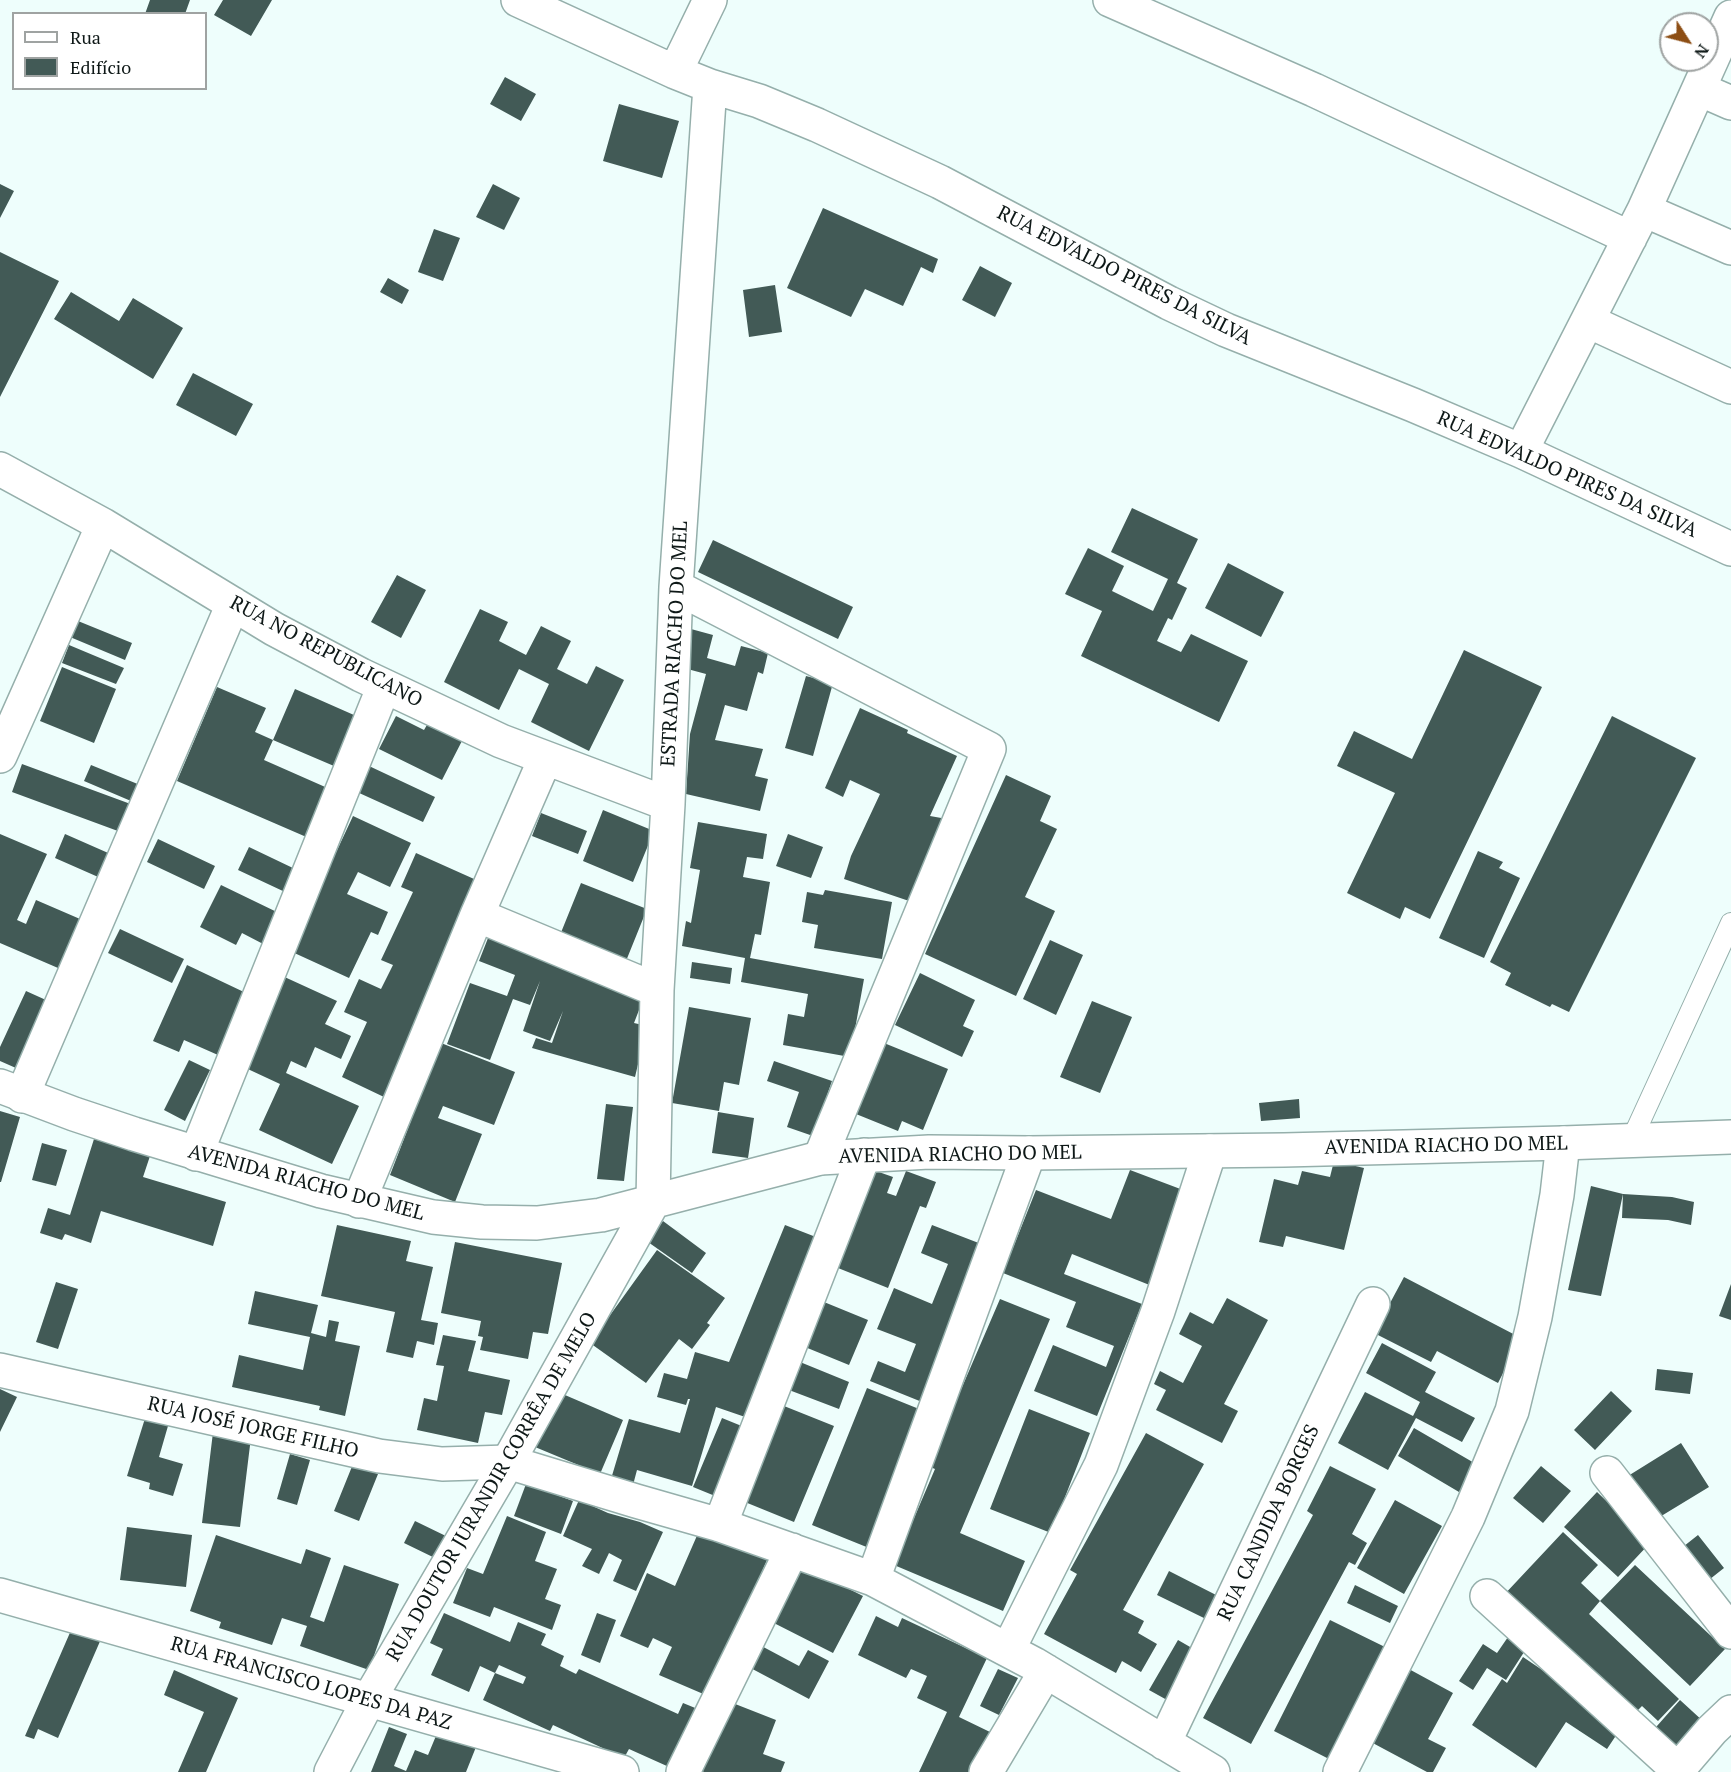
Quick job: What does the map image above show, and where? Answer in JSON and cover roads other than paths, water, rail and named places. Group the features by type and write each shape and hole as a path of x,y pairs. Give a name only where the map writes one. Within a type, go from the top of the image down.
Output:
{"street":[{"name":"RUA EDVALDO PIRES DA SILVA","path":"518,0 675,72 817,124 940,182 1226,330 1521,451 1731,549"},
{"path":"675,72 710,0"},
{"path":"1110,0 1314,90 1637,224 1731,249"},
{"path":"1521,451 1637,224 1731,17"},
{"name":"ESTRADA RIACHO DO MEL","path":"654,1202 657,990 668,804 676,587 710,86"},
{"path":"1699,89 1731,103"},
{"path":"1588,321 1731,387"},
{"name":"RUA NO REPUBLICANO","path":"0,469 103,525 274,629 361,675 501,741 668,804"},
{"path":"0,756 12,695 103,525"},
{"path":"676,587 989,749 820,1158"},
{"path":"11,1091 233,604"},
{"path":"196,1154 384,686"},
{"path":"359,1201 477,915 545,759"},
{"path":"477,915 657,990"},
{"name":"AVENIDA RIACHO DO MEL","path":"11,1091 196,1154 359,1201 433,1217 482,1222 537,1223 601,1215 820,1158 864,1155 929,1152 1210,1151 1731,1137"},
{"path":"1340,1772 1468,1516 1512,1411 1535,1317 1557,1195 1563,1143"},
{"path":"1008,1650 1101,1465 1158,1311 1210,1151"},
{"path":"873,1579 1029,1153"},
{"path":"720,1525 864,1155"},
{"name":"RUA DOUTOR JURANDIR CORRÊA DE MELO","path":"331,1772 368,1701 508,1462 654,1202"},
{"name":"RUA CANDIDA BORGES","path":"1164,1743 1373,1304"},
{"name":"RUA JOSÉ JORGE FILHO","path":"0,1370 379,1456 442,1464 508,1462 720,1525 873,1579 1046,1671 1213,1772"},
{"path":"1607,1473 1731,1632"},
{"path":"683,1772 792,1550"},
{"name":"RUA FRANCISCO LOPES DA PAZ","path":"0,1595 622,1772"},
{"path":"1487,1596 1677,1771 1712,1730 1731,1712"},
{"path":"987,1772 1046,1671"}],"lane":[{"path":"1631,1141 1731,923"}]}
